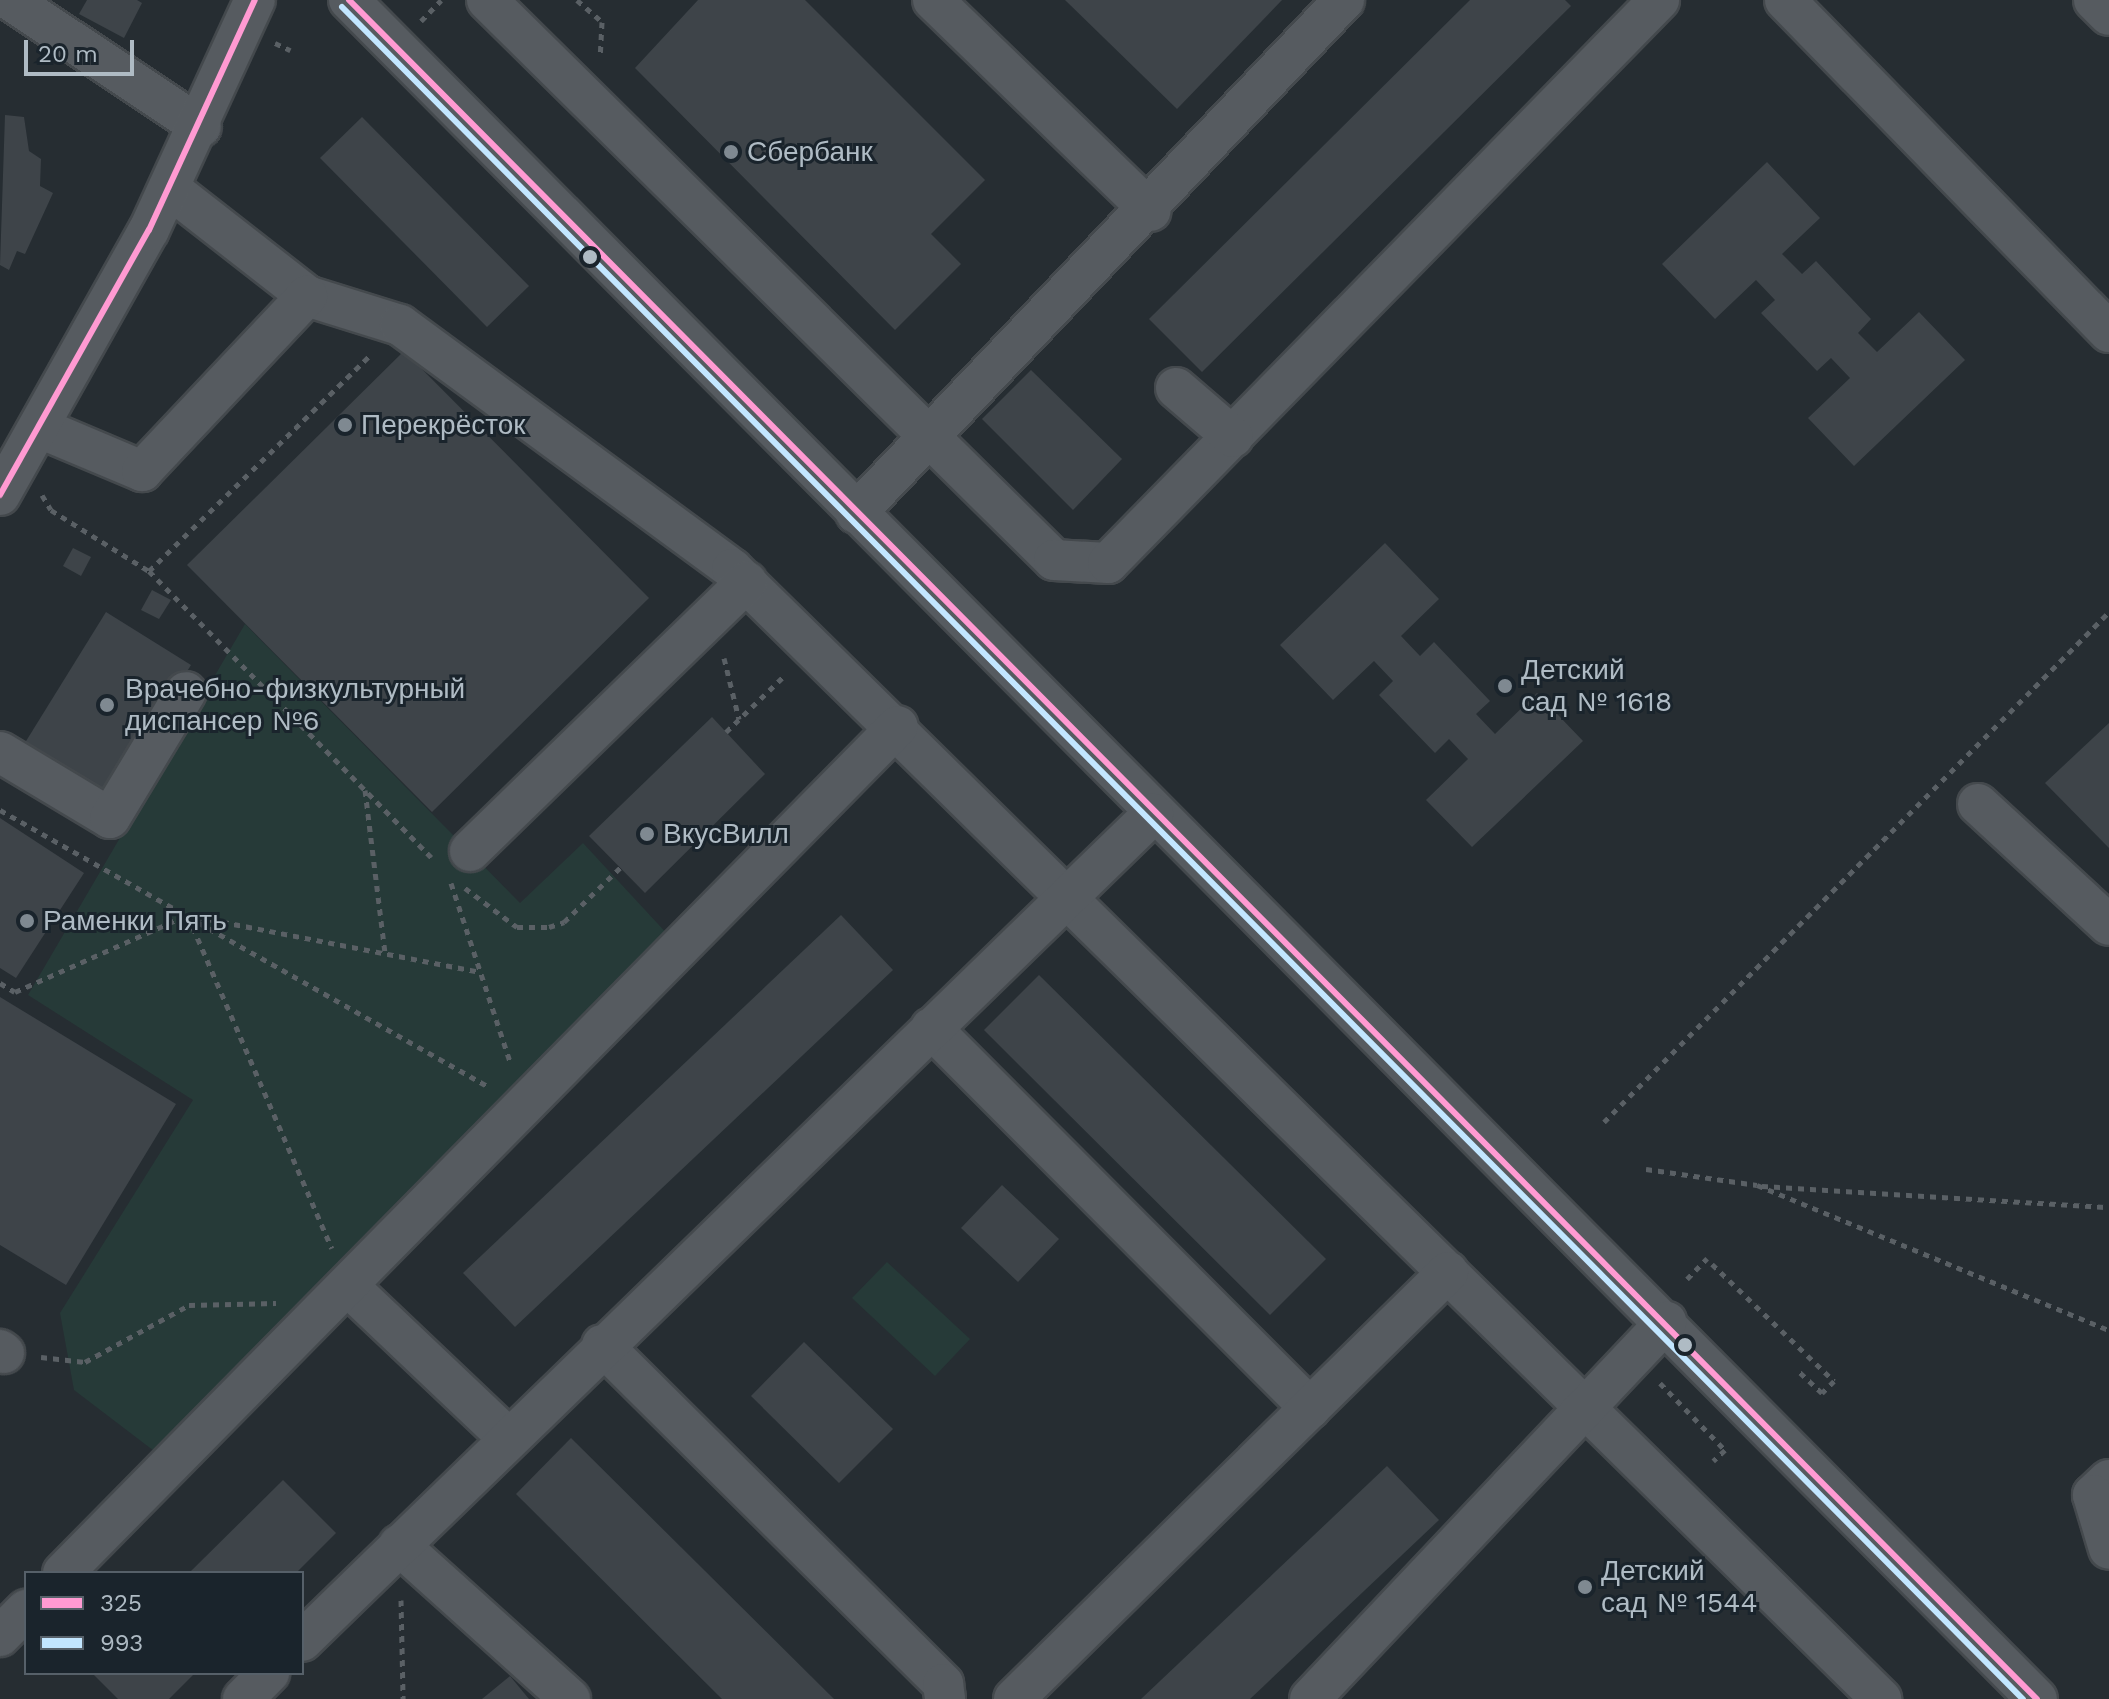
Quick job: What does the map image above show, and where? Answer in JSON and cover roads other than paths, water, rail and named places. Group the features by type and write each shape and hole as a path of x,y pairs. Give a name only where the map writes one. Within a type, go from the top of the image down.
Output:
{"street":[{"path":"10,0 201,127"},
{"path":"0,495 31,444 201,127 255,0"},
{"path":"349,0 1153,814 1666,1322 2037,1699"},
{"path":"487,0 930,432 1054,560 1108,563 1659,0"},
{"path":"933,0 1151,211"},
{"path":"856,513 930,432 1151,211 1344,0"},
{"path":"1785,0 2109,332"},
{"path":"2094,0 2109,15"},
{"path":"169,188 307,296 400,325 747,582 898,726 1067,897 1881,1699"},
{"path":"31,444 142,471 307,296"},
{"path":"1176,388 1233,437"},
{"path":"459,863 747,582"},
{"path":"0,752 110,818 186,692"},
{"path":"65,1571 342,1294 898,726"},
{"path":"1978,804 2109,925"},
{"path":"304,1639 602,1345 1153,814"},
{"path":"931,1028 1310,1408"},
{"path":"1014,1699 1448,1272"},
{"path":"342,1294 508,1438"},
{"path":"1310,1699 1587,1410 1666,1322"},
{"path":"602,1345 943,1684 945,1699"},
{"path":"2109,1480 2093,1495 2109,1549"},
{"path":"399,1545 570,1699"},
{"path":"0,1636 24,1612"},
{"path":"243,1699 267,1675"}],"place":[{"name":"Сбербанк","path":"731,152"},
{"name":"Перекрёсток","path":"345,425"},
{"name":"Детский сад № 1618","path":"1505,686"},
{"name":"Врачебно-физкультурный диспансер №6","path":"107,705"},
{"name":"ВкусВилл","path":"647,834"},
{"name":"Раменки Пять","path":"27,921"},
{"name":"Детский сад № 1544","path":"1585,1587"}]}
